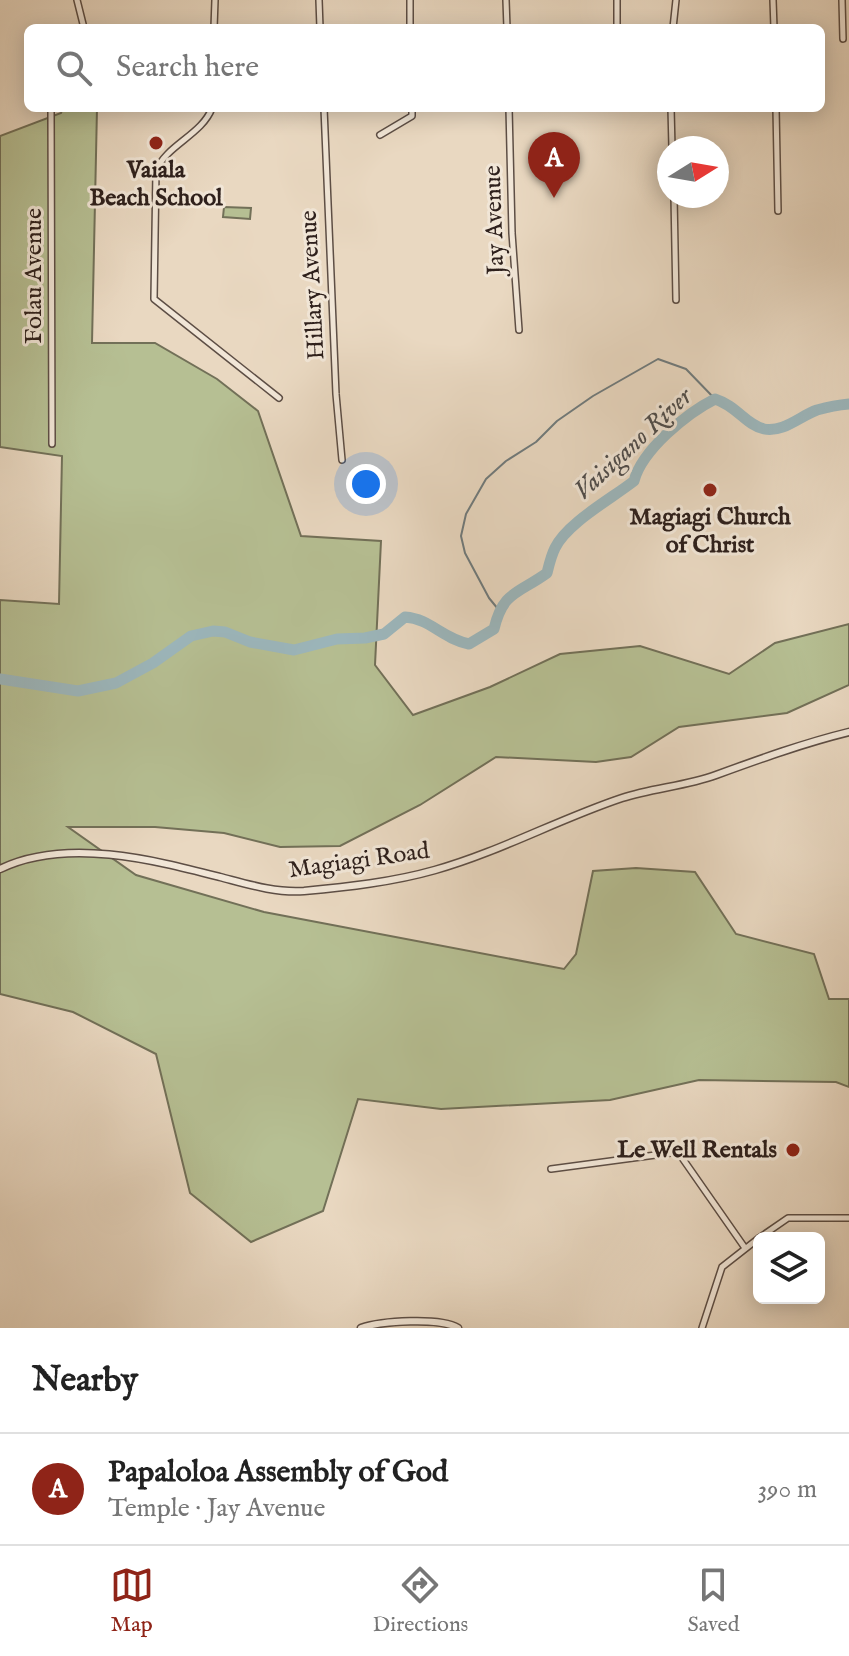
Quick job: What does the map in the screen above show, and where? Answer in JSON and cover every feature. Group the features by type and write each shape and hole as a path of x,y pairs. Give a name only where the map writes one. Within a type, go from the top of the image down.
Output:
{"street":[{"path":"77,0 83,24"},
{"path":"214,24 215,0"},
{"path":"319,0 320,24"},
{"path":"410,0 410,24"},
{"path":"506,0 507,24"},
{"path":"617,0 617,24"},
{"path":"673,24 676,0"},
{"path":"773,0 774,24"},
{"path":"842,0 843,39"},
{"name":"Folau Avenue","path":"51,112 52,444"},
{"path":"210,112 204,122 161,161 156,171 154,299 279,398"},
{"name":"Hillary Avenue","path":"324,112 336,394 342,460"},
{"path":"380,135 412,116 412,112"},
{"name":"Jay Avenue","path":"509,112 512,233 519,330"},
{"path":"671,112 672,136"},
{"path":"776,112 778,211"},
{"path":"674,208 676,300"},
{"name":"Magiagi Road","path":"0,869 16,862 71,854 119,855 288,892 386,881 438,870 623,798 706,778 849,732"},
{"path":"551,1169 678,1152 745,1248"},
{"path":"768,1232 788,1218 849,1218"},
{"path":"702,1328 722,1267 753,1242"},
{"path":"361,1328 372,1324 442,1322 458,1328"}],"green space":[{"path":"97,112 92,343 155,343 217,379 258,411 301,536 381,541 375,665 413,715 490,687 560,654 640,646 729,674 775,643 849,624 849,685 787,713 679,727 631,757 596,762 496,757 420,805 340,846 280,847 224,833 155,827 68,827 136,875 264,912 564,969 576,954 593,871 636,868 695,872 736,934 814,954 829,999 849,999 849,1087 836,1082 699,1080 610,1100 441,1109 358,1099 323,1211 251,1242 190,1193 156,1054 73,1012 0,994 0,600 59,604 62,456 0,447 0,136 61,113"},
{"path":"224,207 251,208 250,219 223,217"}],"waterway":[{"path":"498,609 465,553 461,536 466,514 486,479 506,461 536,442 557,421 593,396 658,359 686,369 715,399"},
{"name":"Vaisigano River","path":"0,679 78,691 116,683 153,663 191,636 213,631 294,650 337,639 384,634 405,617 422,621 451,638 469,644 494,629 507,600 547,573 555,548 569,530 634,481 656,445 704,405 715,399 758,427 771,430 817,410 849,404"}],"place":[{"name":"Vaiala Beach School","path":"156,143"},
{"name":"Papaloloa Assembly of God","path":"554,198"},
{"name":"Magiagi Church of Christ","path":"710,490"},
{"name":"Le Well Rentals","path":"793,1150"}]}
